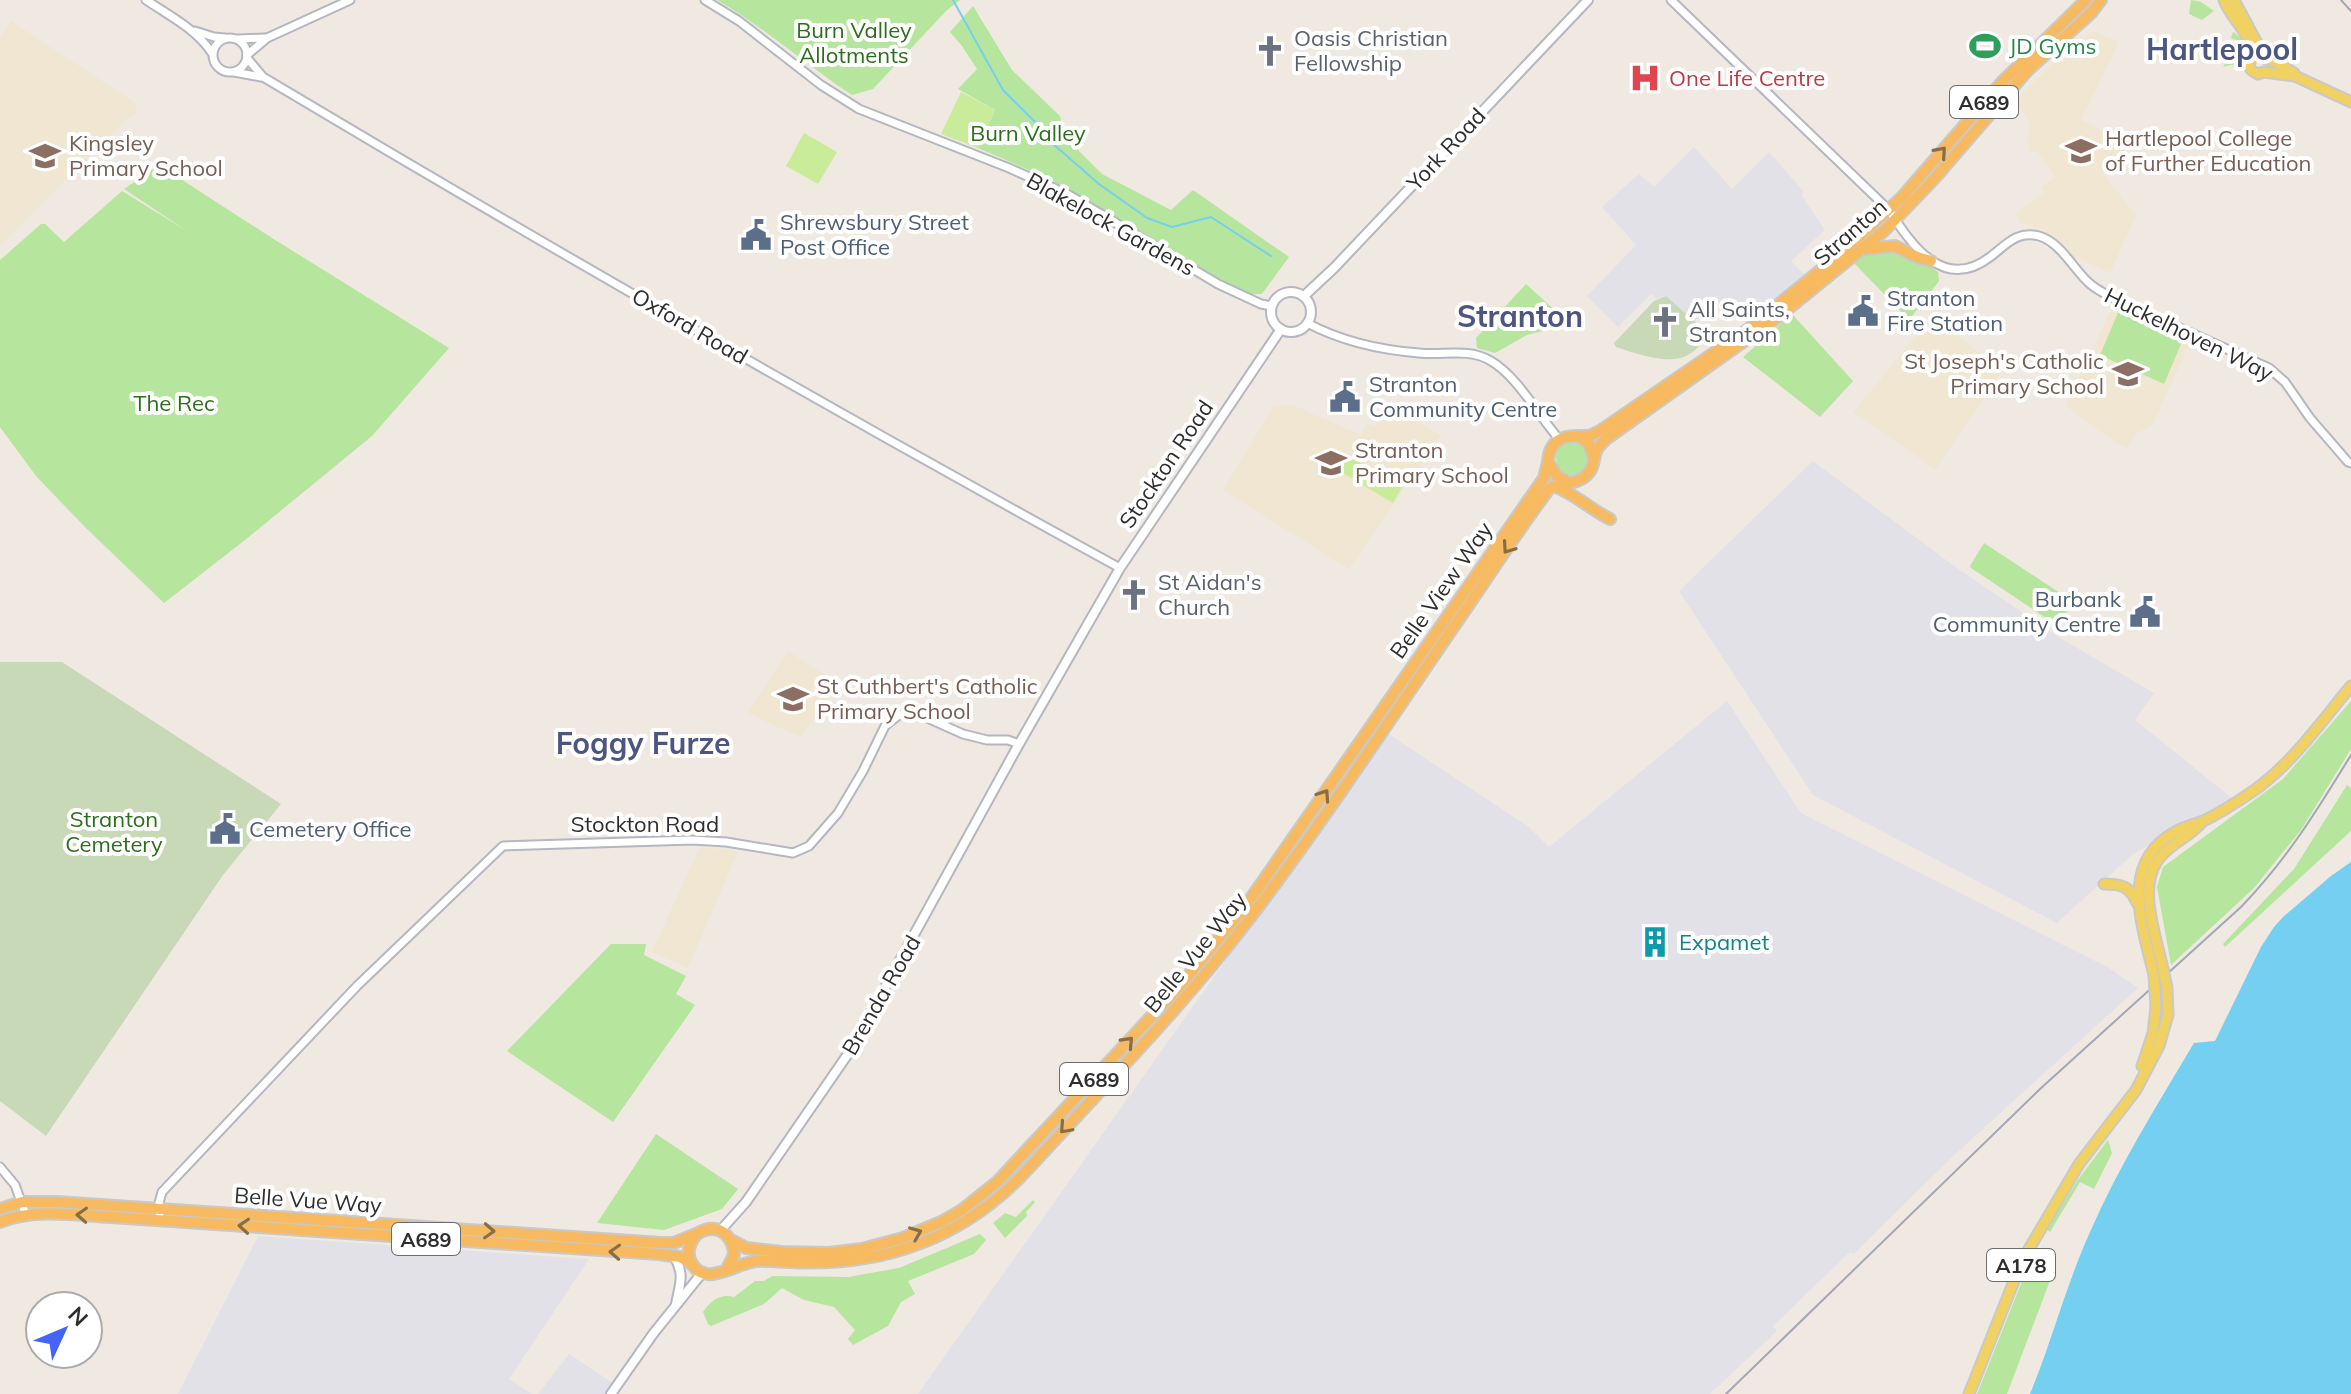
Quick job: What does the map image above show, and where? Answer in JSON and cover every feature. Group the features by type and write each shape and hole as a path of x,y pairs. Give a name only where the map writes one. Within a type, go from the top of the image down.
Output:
{"highway":[{"name":"A689","path":"1889,210 1992,93 2086,0"},
{"name":"Stranton","path":"1594,458 1606,439 1778,317 1896,221 2028,70 2091,13 2101,0"},
{"name":"Stranton","path":"1579,436 1600,431 1746,331 1889,210"},
{"path":"1863,249 1895,246 1931,261"},
{"name":"A689","path":"1548,462 1550,449 1559,439 1579,436"},
{"path":"1579,436 1589,444 1594,458"},
{"name":"A689","path":"1554,486 1588,474 1594,458"},
{"path":"1548,462 1557,476 1568,482"},
{"name":"Belle View Way","path":"1389,699 1544,478 1548,462"},
{"path":"1554,486 1610,519"},
{"name":"Belle Vue Way","path":"727,1269 753,1261 840,1263 891,1254 926,1242 963,1223 1012,1184 1163,1024 1246,923 1544,496 1554,486"},
{"name":"Belle Vue Way","path":"731,1240 746,1248 782,1252 829,1253 862,1249 903,1238 941,1222 982,1195 1145,1024 1213,946 1288,847 1389,699"},
{"name":"A689","path":"0,1209 22,1202"},
{"name":"Belle Vue Way","path":"22,1202 57,1202 160,1215 661,1243 674,1243 697,1234"},
{"name":"A689","path":"0,1222 26,1215 160,1215 674,1256 691,1263 702,1273 715,1275 727,1269"},
{"name":"A689","path":"697,1234 709,1229 720,1231 731,1240"},
{"path":"691,1263 689,1248 697,1234"},
{"path":"727,1269 734,1255 731,1240"}],"main road":[{"name":"York Road","path":"1304,296 1588,0"},
{"path":"2224,0 2252,52 2249,65 2252,71 2295,76 2351,102"},
{"path":"2234,0 2268,65 2264,72"},
{"path":"2250,60 2256,55 2274,61 2295,76"},
{"path":"1285,292 1298,293 1304,296 1311,312 1307,323 1298,330 1281,329 1274,322 1272,306 1274,300 1285,292"},
{"name":"Stockton Road","path":"1019,744 1120,568 1281,329"},
{"path":"2140,909 2139,876 2147,857 2158,844 2176,830 2203,821 2244,797 2276,774 2351,686"},
{"name":"Brenda Road","path":"720,1231 746,1202 850,1051 1019,744"},
{"path":"2158,972 2149,903 2153,868 2159,857 2203,821"},
{"path":"2104,884 2119,884 2134,896 2158,972"},
{"name":"A178","path":"1969,1394 2022,1261 2059,1196 2118,1105 2133,1090 2159,1046 2168,1015 2167,988 2158,972"},
{"name":"A178","path":"2133,1090 2150,1047 2158,972"},
{"path":"674,1256 682,1275 676,1305"},
{"path":"611,1394 702,1273"}],"street":[{"path":"146,0 189,28 205,43 215,64 221,69 233,71 241,68 247,56 267,38 350,0"},
{"name":"Blakelock Gardens","path":"705,0 739,21 821,85 859,109 1069,195 1218,284 1272,306"},
{"path":"1671,0 1889,210 1914,247 1931,261"},
{"path":"189,28 214,37 267,38"},
{"path":"213,55 215,45 226,38"},
{"path":"237,39 244,44 247,56"},
{"name":"Oxford Road","path":"247,56 263,77"},
{"name":"Oxford Road","path":"233,71 263,77 717,342 1120,568"},
{"name":"Huckelhoven Way","path":"1931,261 1948,268 1970,268 2018,236 2048,240 2091,285 2109,296 2269,368 2285,382 2310,418 2351,463"},
{"path":"1307,323 1326,333 1385,349 1423,354 1465,353 1494,362 1559,439"},
{"name":"Stockton Road","path":"160,1215 162,1192 357,986 503,846 692,840 793,853 809,846 838,813 885,726 899,715 916,713 963,734 1019,744"},
{"path":"0,1167 15,1185 26,1215"}],"shaded area":[{"name":"Kingsley Primary School","path":"11,21 135,103 137,112 0,245 0,39"},
{"name":"Hartlepool College of Further Education","path":"2093,31 2119,42 2081,120 2133,144 2101,171 2136,215 2110,273 2073,256 2043,231 2020,222 2016,214 2044,192 2041,187 2055,177 2036,150 2031,153 2027,140 2030,134 2027,116 2013,102 2055,61"},
{"path":"1694,147 1732,189 1769,152 1803,191 1802,196 1825,230 1791,261 1807,277 1761,311 1751,301 1738,315 1732,311 1727,317 1710,302 1695,321 1666,296 1657,299 1651,294 1618,327 1587,296 1636,245 1602,207 1639,174 1654,187"},
{"name":"St Joseph's Catholic Primary School","path":"2115,307 2191,341 2152,425 2134,435 2128,448 2066,406"},
{"path":"1933,315 2002,372 1935,469 1854,412"},
{"name":"Stranton Primary School","path":"1390,403 1441,436 1349,569 1223,490 1274,406 1292,405 1361,435 1367,424 1376,427"},
{"path":"1813,461 1957,568 2060,638 2154,693 2135,720 2233,799 2133,854 2057,923 1813,795 1679,591"},
{"name":"St Cuthbert's Catholic Primary School","path":"788,651 840,685 801,737 747,713"},
{"path":"1727,701 1801,813 2109,968 2138,988 1951,1158 1854,1254 1850,1252 1773,1326 1777,1331 1710,1394 918,1394 1387,733 1529,827 1549,847"},
{"path":"700,847 738,851 688,968 652,952"},
{"path":"258,1236 589,1259 509,1379 532,1394 178,1394"},
{"path":"569,1354 614,1384 607,1394 538,1394"}],"green space":[{"name":"Burn Valley Allotments","path":"717,0 960,0 873,89 852,95"},
{"path":"2191,0 2201,2 2214,11 2202,20 2189,14"},
{"name":"Burn Valley","path":"973,6 1012,70 1060,116 1064,136 1102,174 1171,210 1193,190 1289,257 1262,294 1246,294 1045,177 978,148 995,110 958,89 977,69 950,32"},
{"path":"2233,32 2242,40 2244,56 2239,62 2223,67 2230,55 2238,52 2233,47 2236,40 2231,38"},
{"path":"961,92 995,110 978,148 941,134"},
{"path":"804,133 837,152 818,184 786,166"},
{"name":"The Rec","path":"159,165 449,348 372,436 164,603 36,476 0,427 0,260 41,224 45,224 64,242 122,191 187,231 124,189"},
{"path":"1892,248 1938,272 1939,281 1909,320 1854,263 1866,252"},
{"path":"1526,284 1559,314 1550,329 1527,335 1495,353 1477,348 1476,338"},
{"path":"1666,296 1710,335 1702,344 1686,356 1670,359 1616,347 1614,343 1654,301"},
{"path":"2120,308 2184,337 2164,384 2100,355"},
{"path":"1792,314 1853,381 1820,417 1743,357"},
{"path":"1573,441 1585,446 1590,458 1585,470 1573,475 1561,470 1556,458 1561,446"},
{"path":"1347,455 1402,487 1393,503 1338,470"},
{"path":"1984,543 2069,599 2071,605 2060,624 2055,624 1971,568"},
{"name":"Stranton Cemetery","path":"0,662 62,662 281,804 223,875 46,1136 0,1101"},
{"path":"2351,701 2351,749 2301,830 2254,888 2171,965 2157,887 2163,867 2283,779"},
{"path":"2347,785 2351,788 2351,831 2225,947 2223,944 2294,869"},
{"path":"611,944 646,944 644,955 686,976 676,994 695,1005 613,1122 507,1051"},
{"path":"656,1134 738,1189 722,1209 664,1230 597,1223"},
{"path":"2108,1140 2112,1153 2094,1189 2080,1182 2050,1232 2047,1230 2077,1181"},
{"path":"1033,1200 1035,1202 1026,1212 1027,1216 1005,1238 993,1223 1005,1213 1016,1217"},
{"path":"980,1234 986,1240 974,1254 908,1281 915,1294 901,1302 888,1326 853,1345 848,1339 855,1330 834,1307 804,1300 782,1288 764,1304 711,1326 703,1312 716,1299 734,1297 755,1281 764,1281 772,1276 848,1277 899,1268"},
{"path":"2028,1266 2045,1279 2047,1275 2051,1278 2007,1394 1977,1394"}],"water":[{"path":"2351,862 2351,1394 2030,1394 2081,1252 2101,1207 2194,1043 2215,1041 2274,927"}],"waterway":[{"path":"953,0 1003,90 1052,143 1099,184 1147,218 1172,227 1211,217 1271,256"}],"railway":[{"path":"2341,0 2351,11"},
{"path":"1726,1394 2040,1089 2241,907 2287,852 2351,755"}],"place":[{"name":"JD Gyms","path":"1985,46"},
{"name":"Oasis Christian Fellowship","path":"1270,51"},
{"name":"One Life Centre","path":"1645,78"},
{"name":"Hartlepool College of Further Education","path":"2081,151"},
{"name":"Kingsley Primary School","path":"45,156"},
{"name":"Shrewsbury Street Post Office","path":"756,235"},
{"name":"Stranton Fire Station","path":"1863,311"},
{"name":"All Saints, Stranton","path":"1665,322"},
{"name":"St Joseph's Catholic Primary School","path":"2128,374"},
{"name":"Stranton Community Centre","path":"1345,397"},
{"name":"Stranton Primary School","path":"1331,463"},
{"name":"St Aidan's Church","path":"1134,595"},
{"name":"Burbank Community Centre","path":"2145,612"},
{"name":"St Cuthbert's Catholic Primary School","path":"793,699"},
{"name":"Cemetery Office","path":"225,829"},
{"name":"Expamet","path":"1655,942"}],"district":[{"name":"Hartlepool","path":"2222,49"},
{"name":"Stranton","path":"1520,316"},
{"name":"Foggy Furze","path":"643,743"}]}
